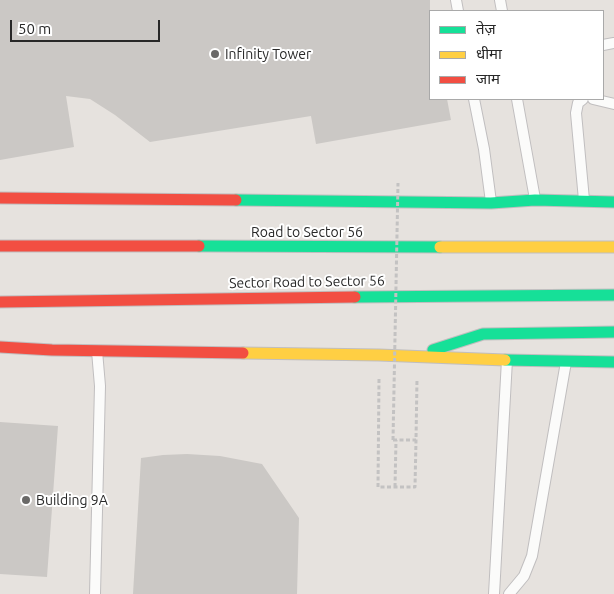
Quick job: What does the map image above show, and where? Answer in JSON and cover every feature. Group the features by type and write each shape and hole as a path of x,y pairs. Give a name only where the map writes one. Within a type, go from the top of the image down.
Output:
{"street":[{"path":"0,198 491,203 535,200 614,202"},
{"name":"Road to Sector 56","path":"0,246 614,247"},
{"name":"Sector Road to Sector 56","path":"0,302 335,296 614,295"},
{"path":"417,356 483,334 614,332"},
{"path":"0,346 52,350 379,355 614,362"}],"lane":[{"path":"474,100 484,150 491,203"},
{"path":"517,100 535,200"},
{"path":"581,100 578,102 576,113 584,201"},
{"path":"596,100 614,104"},
{"path":"95,594 100,386 97,350"},
{"path":"494,594 507,360"},
{"path":"509,594 524,576 532,556 566,361"}],"path":[{"path":"394,487 398,183"},
{"path":"379,355 378,487 415,487 417,356"},
{"path":"395,440 415,440"}],"building":[{"name":"Infinity Tower","path":"0,0 430,0 429,100 447,100 451,120 316,144 311,116 150,142 115,115 90,99 66,96 74,147 0,160"},
{"name":"Building 9A","path":"0,422 58,426 47,577 0,574"},
{"path":"187,454 220,456 262,464 299,518 297,594 133,594 141,458"}],"traffic: fast":[{"path":"236,200 491,203 535,200 614,202"},
{"path":"199,246 440,247"},
{"path":"355,297 614,295"},
{"path":"433,350 483,334 614,332"},
{"path":"505,360 614,362"}],"traffic: slow":[{"path":"440,247 614,247"},
{"path":"243,353 379,355 505,360"}],"traffic: jam":[{"path":"0,198 236,200"},
{"path":"0,246 199,246"},
{"path":"0,302 355,297"},
{"path":"0,347 52,350 243,353"}],"place":[{"name":"Infinity Tower","path":"215,54"},
{"name":"Building 9A","path":"26,500"}]}
